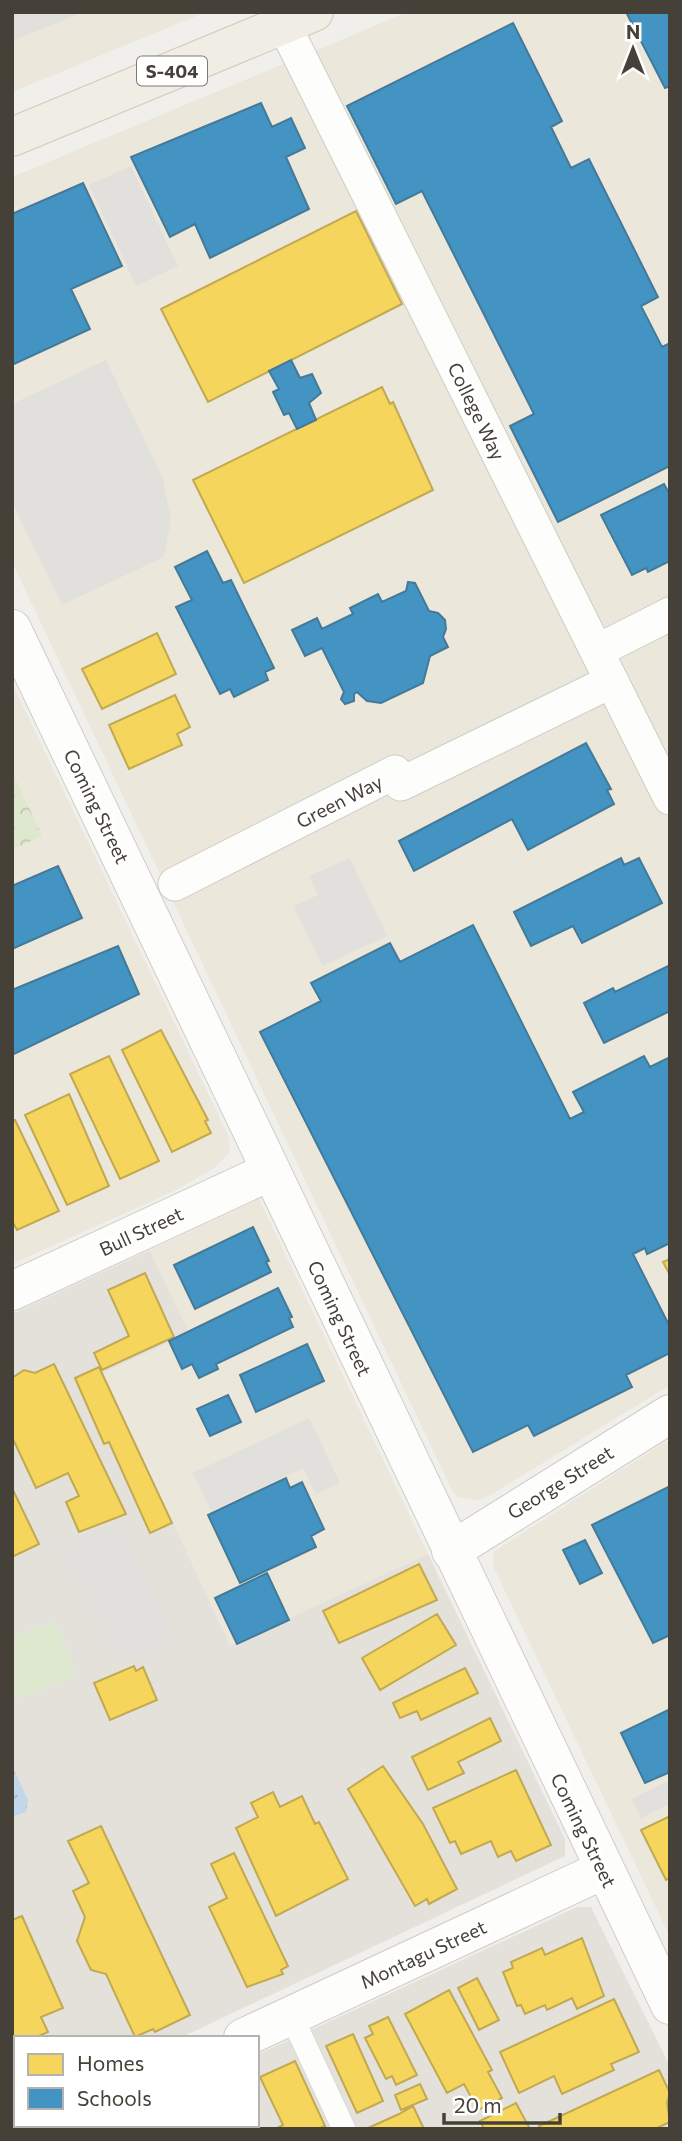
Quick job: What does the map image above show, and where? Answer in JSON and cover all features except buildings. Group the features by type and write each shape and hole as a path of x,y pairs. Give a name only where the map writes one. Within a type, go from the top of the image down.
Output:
{"main road":[{"name":"S-404","path":"12,137 299,18"}],"street":[{"name":"College Way","path":"299,18 597,651 670,797"},
{"path":"597,651 670,614"},
{"name":"Coming Street","path":"12,629 603,1870 670,2005"},
{"name":"Green Way","path":"175,884 395,772 401,784 612,681"},
{"name":"Bull Street","path":"12,1291 271,1171"},
{"name":"George Street","path":"451,1551 670,1414"},
{"name":"Montagu Street","path":"247,2036 603,1870"}],"lane":[{"path":"291,2015 344,2129"}],"shaded area":[{"path":"12,12 206,12 12,92"},
{"path":"12,12 83,12 12,41"},
{"path":"408,12 670,12 670,1385 489,1496 478,1500 457,1497 450,1486 12,562 12,177"},
{"path":"131,166 178,266 136,286 89,185"},
{"path":"106,360 162,476 171,519 164,557 62,605 12,502 12,404"},
{"path":"12,683 229,1137 229,1153 214,1168 176,1190 12,1264"},
{"path":"350,858 387,936 322,966 294,906 318,895 309,876"},
{"path":"259,1199 428,1554 230,1645 103,1373 189,1333 150,1250"},
{"path":"150,1250 189,1333 104,1374 230,1645 428,1554 565,1839 565,1856 184,2036 14,2036 12,2115 12,1314"},
{"path":"309,1418 340,1483 316,1494 303,1468 211,1511 193,1473"},
{"path":"670,1439 670,1937 494,1568 493,1552"},
{"path":"119,1523 176,1642 120,1662 57,1547"},
{"path":"670,1780 670,1804 641,1818 632,1799"},
{"path":"577,1907 591,1907 670,2066 670,2129 100,2129 259,2127 259,2054"}],"green space":[{"path":"12,771 42,836 12,850"},
{"path":"55,1621 77,1675 12,1701 12,1638"}],"water":[{"path":"12,1766 28,1800 26,1812 12,1817"}]}
